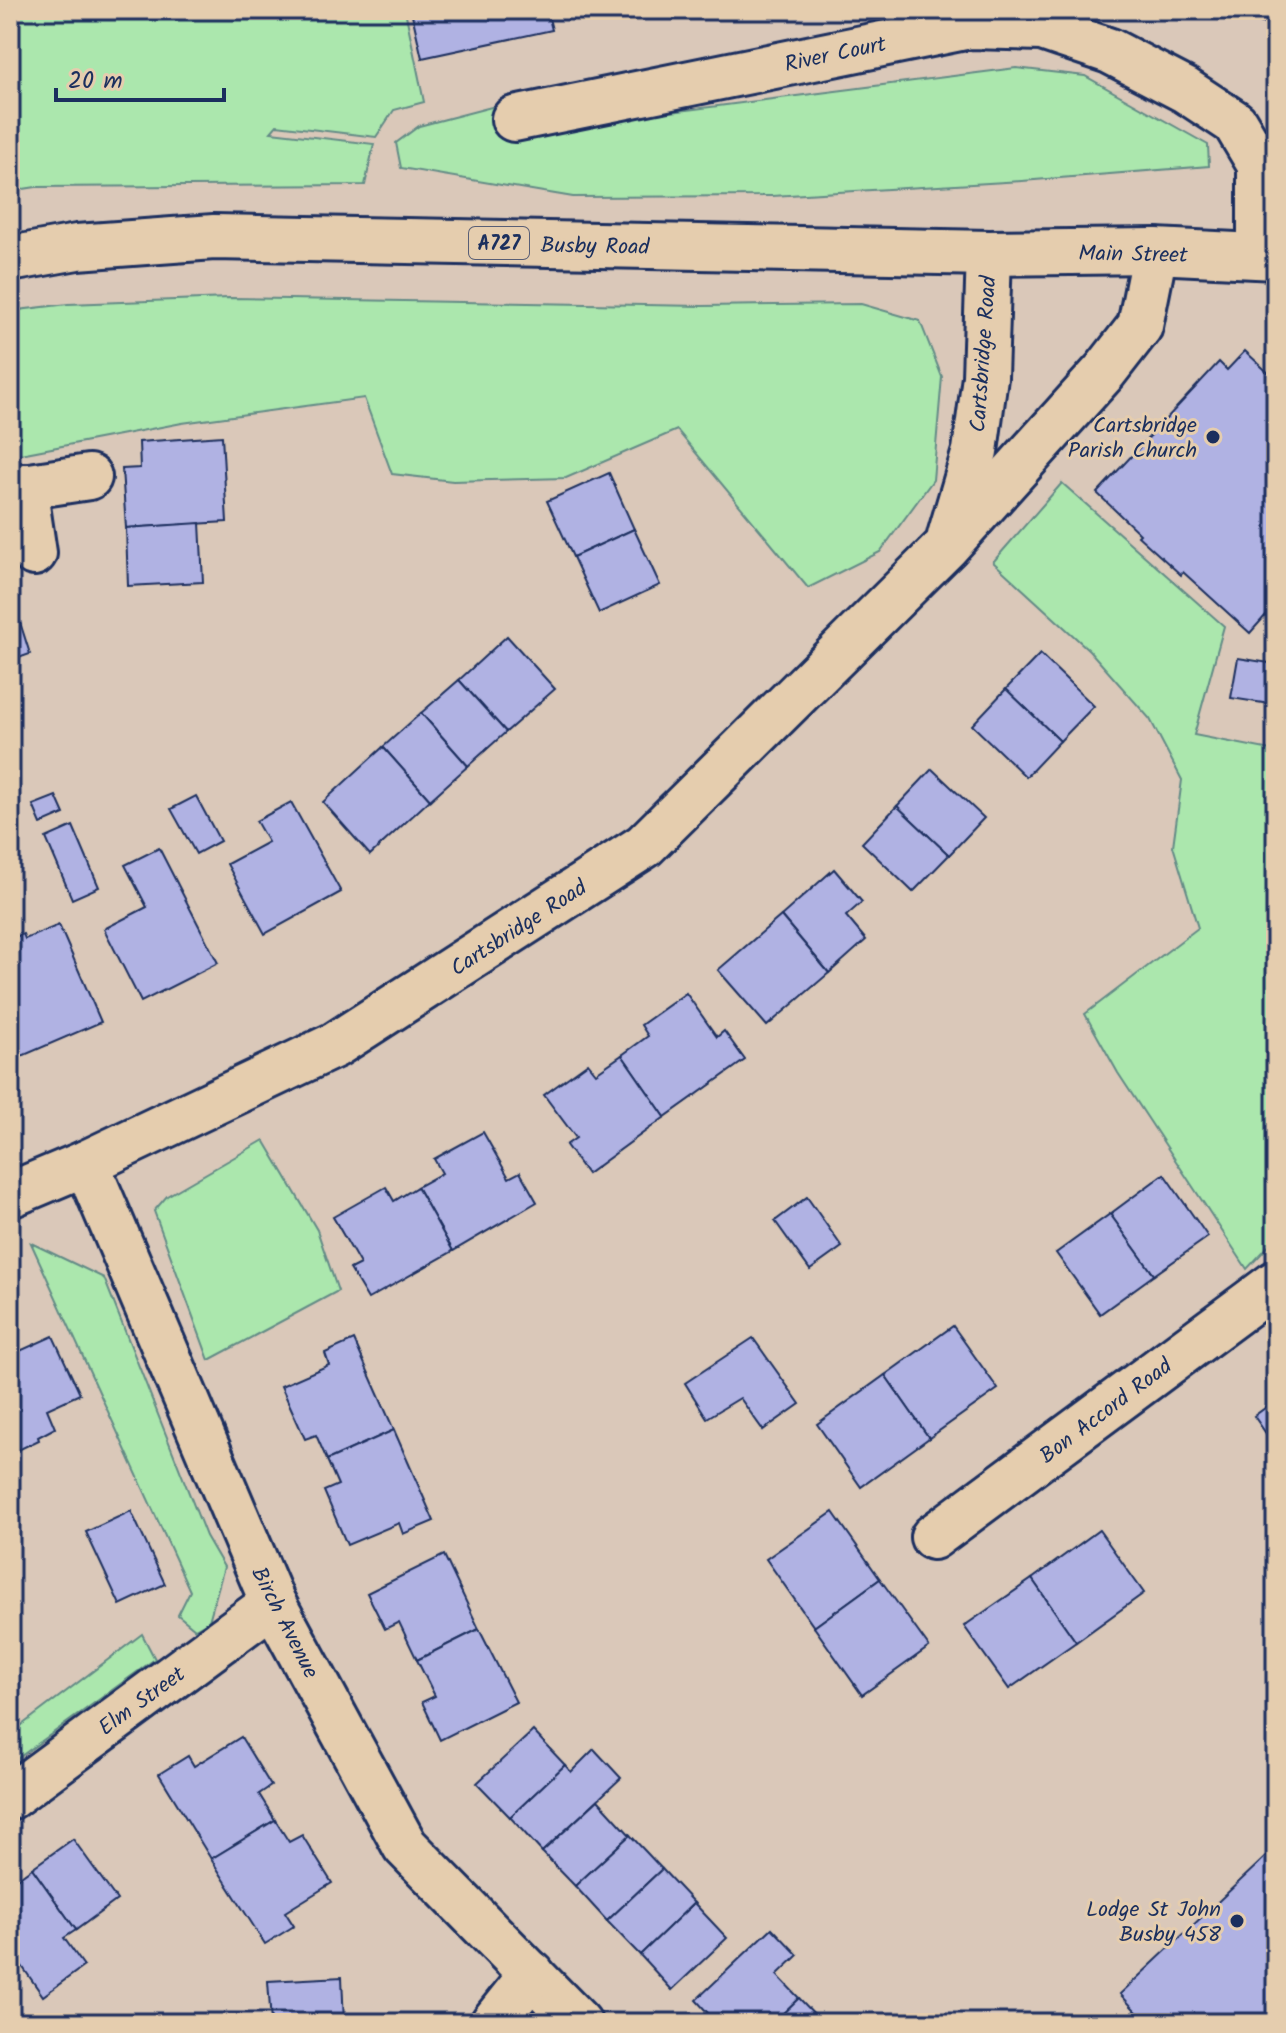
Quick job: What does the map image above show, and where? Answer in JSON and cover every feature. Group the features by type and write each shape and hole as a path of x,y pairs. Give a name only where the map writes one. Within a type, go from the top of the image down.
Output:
{"street":[{"name":"River Court","path":"514,119 970,26 1042,28 1110,51 1185,90 1235,123 1260,165 1268,257"},
{"name":"Busby Road","path":"10,259 77,247 214,237 989,253"},
{"name":"Main Street","path":"989,253 1155,251 1268,257"},
{"name":"Cartsbridge Road","path":"10,1195 86,1163 335,1045 644,846 947,546 1105,371 1140,326 1155,251"},
{"name":"Cartsbridge Road","path":"947,546 975,451 985,377 989,253"},
{"path":"34,553 17,488 89,477"},
{"name":"Birch Avenue","path":"86,1163 273,1603 405,1846 579,2023"},
{"name":"Bon Accord Road","path":"933,1537 1276,1283"},
{"name":"Elm Street","path":"10,1797 273,1603"},
{"path":"493,2023 532,1974"}],"green space":[{"path":"10,10 405,10 424,102 394,110 376,137 277,125 271,132 374,144 365,185 36,187 10,191"},
{"path":"1016,68 1085,76 1208,145 1209,166 772,196 573,197 401,168 396,143 419,126 499,105 569,125"},
{"path":"229,298 702,306 861,304 920,321 942,377 933,480 880,552 808,588 677,430 566,478 453,481 392,474 364,398 182,423 10,456 10,311 68,304"},
{"path":"1062,483 1224,626 1194,735 1276,751 1276,963 1273,1001 1276,1033 1276,1238 1247,1269 1118,1073 1085,1014 1198,928 1173,846 1182,780 1150,719 1089,650 993,562"},
{"path":"264,1140 317,1230 338,1291 209,1360 154,1211 167,1196"},
{"path":"31,1243 104,1278 206,1536 224,1567 209,1621 195,1629 178,1615 190,1591"},
{"path":"142,1634 155,1659 10,1764 10,1734"}],"building":[{"path":"411,10 547,10 552,30 422,58"},
{"path":"1232,10 1276,10 1276,29"},
{"name":"Cartsbridge Parish Church","path":"1245,351 1276,380 1276,624 1266,615 1250,633 1138,536 1140,534 1097,493 1219,362 1227,370"},
{"path":"222,436 227,522 126,528 122,469 140,468 139,442"},
{"path":"609,473 634,529 573,557 547,501"},
{"path":"200,523 203,582 128,586 126,528"},
{"path":"634,529 660,585 599,613 573,557"},
{"path":"10,591 30,654 10,661"},
{"path":"507,636 555,689 506,732 459,680"},
{"path":"1040,654 1094,706 1060,741 1006,689"},
{"path":"1238,658 1276,664 1276,705 1231,698"},
{"path":"459,680 506,732 468,766 421,713"},
{"path":"1006,689 1060,741 1026,777 972,725"},
{"path":"421,713 468,766 430,800 383,747"},
{"path":"383,747 430,800 370,855 323,802"},
{"path":"932,769 984,818 949,855 897,806"},
{"path":"56,796 64,814 41,824 33,805"},
{"path":"196,796 220,841 196,854 171,809"},
{"path":"291,802 341,892 265,934 227,864 268,842 256,821"},
{"path":"897,806 949,855 913,892 862,843"},
{"path":"73,826 99,887 72,899 46,838"},
{"path":"159,848 218,963 141,1002 104,929 147,907 125,865"},
{"path":"834,869 862,902 846,916 866,940 829,973 781,916"},
{"path":"781,916 829,973 767,1026 718,970"},
{"path":"59,925 101,1022 22,1056 14,1038 10,1040 10,939 23,934 25,939"},
{"path":"686,993 717,1037 724,1031 745,1060 665,1117 622,1055 648,1036 641,1025"},
{"path":"622,1055 665,1117 587,1174 566,1145 576,1138 544,1095 588,1063 596,1073"},
{"path":"483,1132 509,1178 520,1172 537,1202 453,1251 417,1187 442,1173 434,1159"},
{"path":"1164,1174 1208,1237 1154,1275 1110,1214"},
{"path":"386,1187 394,1201 417,1187 453,1251 368,1299 350,1269 360,1264 333,1217"},
{"path":"807,1197 842,1247 810,1270 775,1221"},
{"path":"1110,1214 1154,1275 1100,1314 1056,1253"},
{"path":"953,1326 998,1389 929,1438 885,1375"},
{"path":"10,1332 20,1351 53,1336 80,1394 47,1409 55,1428 10,1454"},
{"path":"753,1338 800,1404 763,1430 740,1398 707,1418 685,1383"},
{"path":"354,1340 394,1430 327,1460 316,1435 305,1439 281,1386 329,1365 325,1353"},
{"path":"885,1375 929,1438 861,1487 817,1424"},
{"path":"1276,1400 1276,1448 1254,1416"},
{"path":"394,1430 434,1521 403,1534 399,1523 347,1545 324,1491 338,1485 327,1460"},
{"path":"131,1511 165,1584 120,1605 86,1532"},
{"path":"833,1512 880,1579 814,1627 766,1559"},
{"path":"1099,1530 1144,1593 1076,1642 1032,1579"},
{"path":"444,1555 479,1629 417,1660 399,1622 385,1629 367,1593"},
{"path":"880,1579 929,1647 862,1695 814,1627"},
{"path":"1032,1579 1076,1642 1009,1689 964,1626"},
{"path":"479,1629 516,1702 440,1740 422,1702 435,1696 417,1660"},
{"path":"533,1731 565,1765 510,1817 477,1783"},
{"path":"241,1737 271,1786 259,1794 275,1820 211,1859 159,1774 188,1756 194,1766"},
{"path":"594,1749 621,1778 542,1852 510,1817 565,1765 571,1772"},
{"path":"598,1800 630,1835 575,1886 542,1852"},
{"path":"275,1820 289,1842 302,1835 332,1883 285,1912 294,1926 265,1944 211,1859"},
{"path":"630,1835 662,1869 607,1921 575,1886"},
{"path":"73,1839 117,1900 76,1930 32,1868"},
{"name":"Lodge St John Busby 458","path":"1276,1847 1276,2022 1147,2023 1120,1994"},
{"path":"32,1868 76,1930 64,1938 84,1966 43,1996 10,1949 10,1934 15,1931 10,1923 10,1884"},
{"path":"662,1869 694,1903 640,1955 607,1921"},
{"path":"694,1903 727,1938 672,1990 640,1955"},
{"path":"772,1928 798,1955 777,1975 799,1998 773,2023 717,2023 696,2000"},
{"path":"342,1977 344,2023 271,2023 268,1981"},
{"path":"799,1998 823,2023 773,2023"}],"place":[{"name":"Cartsbridge Parish Church","path":"1213,437"},
{"name":"Lodge St John Busby 458","path":"1237,1921"}]}
